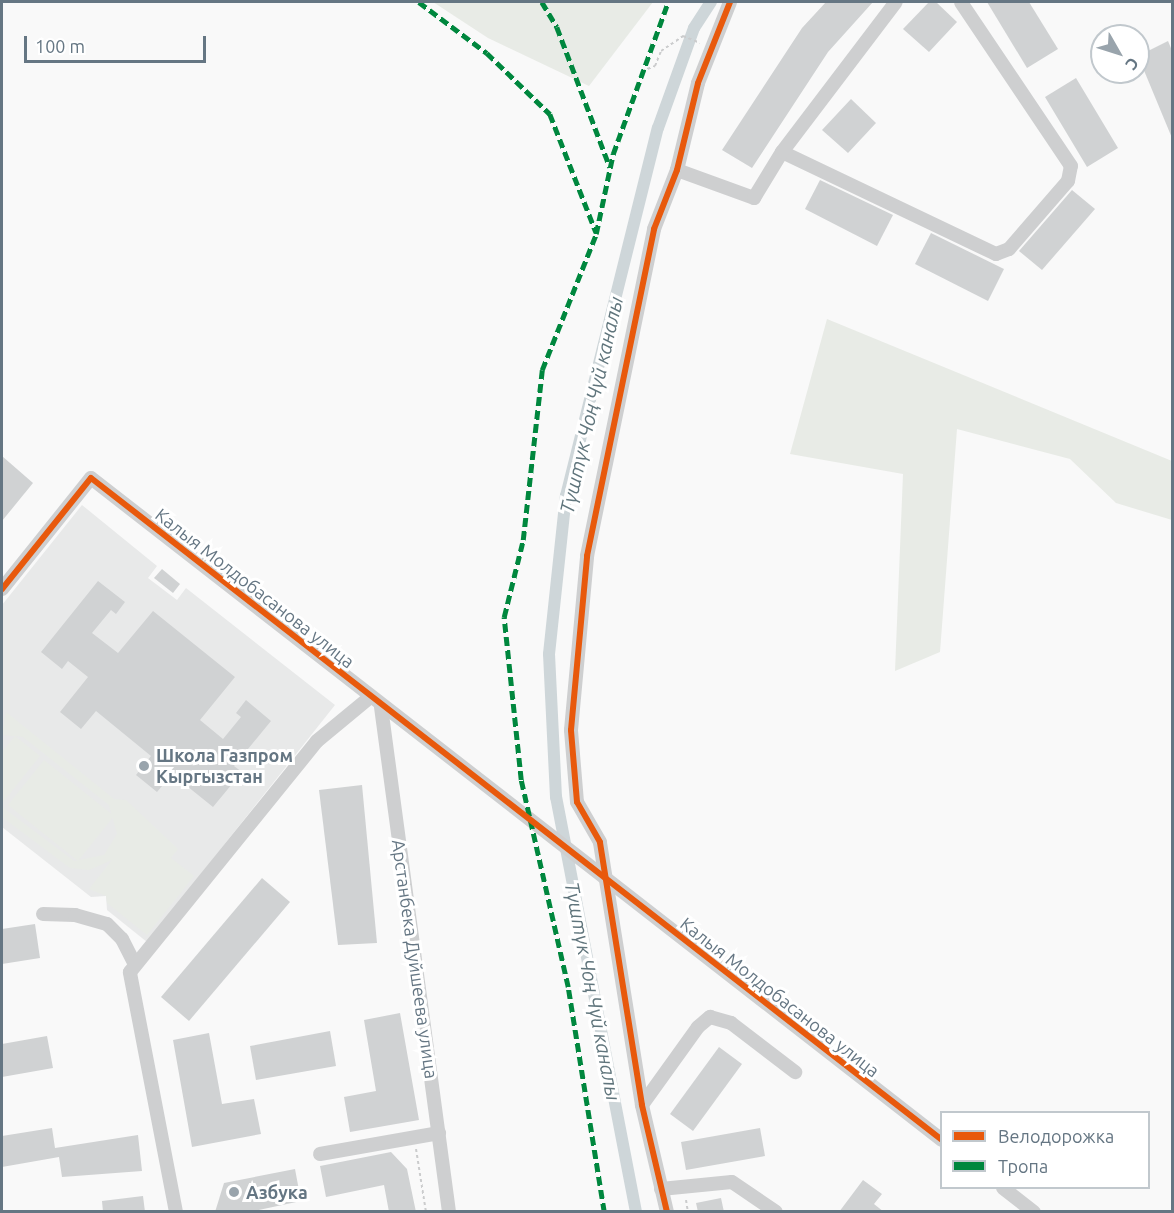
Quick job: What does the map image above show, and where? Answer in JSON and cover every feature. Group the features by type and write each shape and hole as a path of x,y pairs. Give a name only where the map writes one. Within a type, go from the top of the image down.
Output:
{"street":[{"path":"667,1212 642,1105 600,843 577,802 571,730 575,672 600,491 654,229 677,170 698,83 730,2"},
{"path":"677,170 754,198 782,152 896,2"},
{"path":"782,152 996,254 1008,249 1068,181 1071,166 961,2"},
{"name":"Калыя Молдобасанова улица","path":"2,589 91,478 554,843 940,1138"},
{"path":"176,1212 130,972 317,741 369,698"},
{"name":"Арстанбека Дуйшеева улица","path":"381,707 450,1212"},
{"path":"44,914 75,915 107,924 122,939 135,965"},
{"path":"642,1105 698,1027 710,1017 731,1023 795,1072"},
{"path":"320,1155 439,1133"},
{"path":"661,1189 732,1182 776,1212"},
{"path":"1004,1189 1034,1212"}],"path":[{"path":"642,71 655,66 661,51 682,36 701,44"},
{"path":"415,1137 426,1212"}],"shaded area":[{"path":"433,2 653,2 589,86 488,38"},
{"path":"827,319 1172,461 1172,520 1116,503 1070,459 957,429 940,652 895,671 903,474 790,454"},
{"name":"Школа Газпром Кыргызстан","path":"82,505 157,566 148,578 177,600 186,588 335,705 147,942 107,910 106,896 91,897 2,827 2,605"},
{"path":"6,712 114,799 126,800 178,849 171,858 194,876 147,935 107,903 106,896 89,889 112,860 89,870 70,868 2,817 2,807 74,861 104,855 117,834 109,805 23,737 2,735"},
{"path":"15,736 40,756 3,802 2,752"},
{"path":"44,760 114,816 78,861 8,805"}],"building":[{"path":"826,2 873,2 828,52 752,168 722,150 802,28"},
{"path":"929,2 936,2 957,22 929,52 903,29"},
{"path":"987,2 1029,2 1058,49 1027,68"},
{"path":"1168,41 1173,53 1172,138 1150,84 1150,50"},
{"path":"1076,78 1118,148 1087,167 1045,97"},
{"path":"851,99 876,123 848,153 822,130"},
{"path":"820,180 893,215 877,246 805,209"},
{"path":"1072,190 1095,209 1042,270 1019,251"},
{"path":"931,233 1004,269 988,301 915,264"},
{"path":"2,456 33,483 2,521"},
{"path":"162,569 180,584 173,593 154,578"},
{"path":"98,581 125,602 116,614 111,610 92,633 118,653 153,611 235,677 200,720 223,739 241,717 236,713 246,700 271,721 234,766 242,772 213,807 172,774 157,792 136,775 151,756 96,711 81,729 60,712 88,677 68,661 62,669 41,652"},
{"path":"362,785 377,943 338,945 319,790"},
{"path":"262,878 290,902 189,1021 161,997"},
{"path":"35,924 40,958 2,964 2,929"},
{"path":"400,1013 419,1120 350,1132 344,1097 376,1091 364,1020"},
{"path":"330,1031 336,1066 256,1080 250,1046"},
{"path":"209,1033 222,1104 254,1099 261,1134 192,1147 173,1040"},
{"path":"47,1036 53,1068 2,1077 2,1044"},
{"path":"719,1047 742,1064 693,1131 670,1114"},
{"path":"52,1128 55,1148 138,1135 142,1171 62,1177 59,1157 2,1167 2,1136"},
{"path":"760,1128 765,1156 686,1170 681,1142"},
{"path":"391,1152 407,1169 416,1212 389,1212 384,1185 326,1197 320,1166"},
{"path":"295,1169 301,1201 249,1212 215,1212 224,1183"},
{"path":"863,1180 882,1194 874,1204 884,1212 839,1212"},
{"path":"143,1196 145,1212 103,1212 102,1201"},
{"path":"721,1198 724,1212 698,1212 696,1203"}],"waterway":[{"name":"Түштүк Чоң Чүй каналы","path":"636,1212 556,797 549,654 566,496 658,128 694,28 711,2"}],"marked path":[{"path":"419,2 487,53 550,114 596,232"},
{"path":"542,2 557,27 610,167"},
{"path":"604,1212 568,987 521,780 504,617 523,540 542,370 596,234 613,154 668,2"}],"cycle path":[{"path":"667,1212 642,1105 600,842 577,802 571,730 587,556 654,229 677,170 698,83 730,2"},
{"path":"2,589 91,478 940,1138"}],"place":[{"name":"Школа Газпром Кыргызстан","path":"144,766"},
{"name":"Азбука","path":"234,1192"}]}
